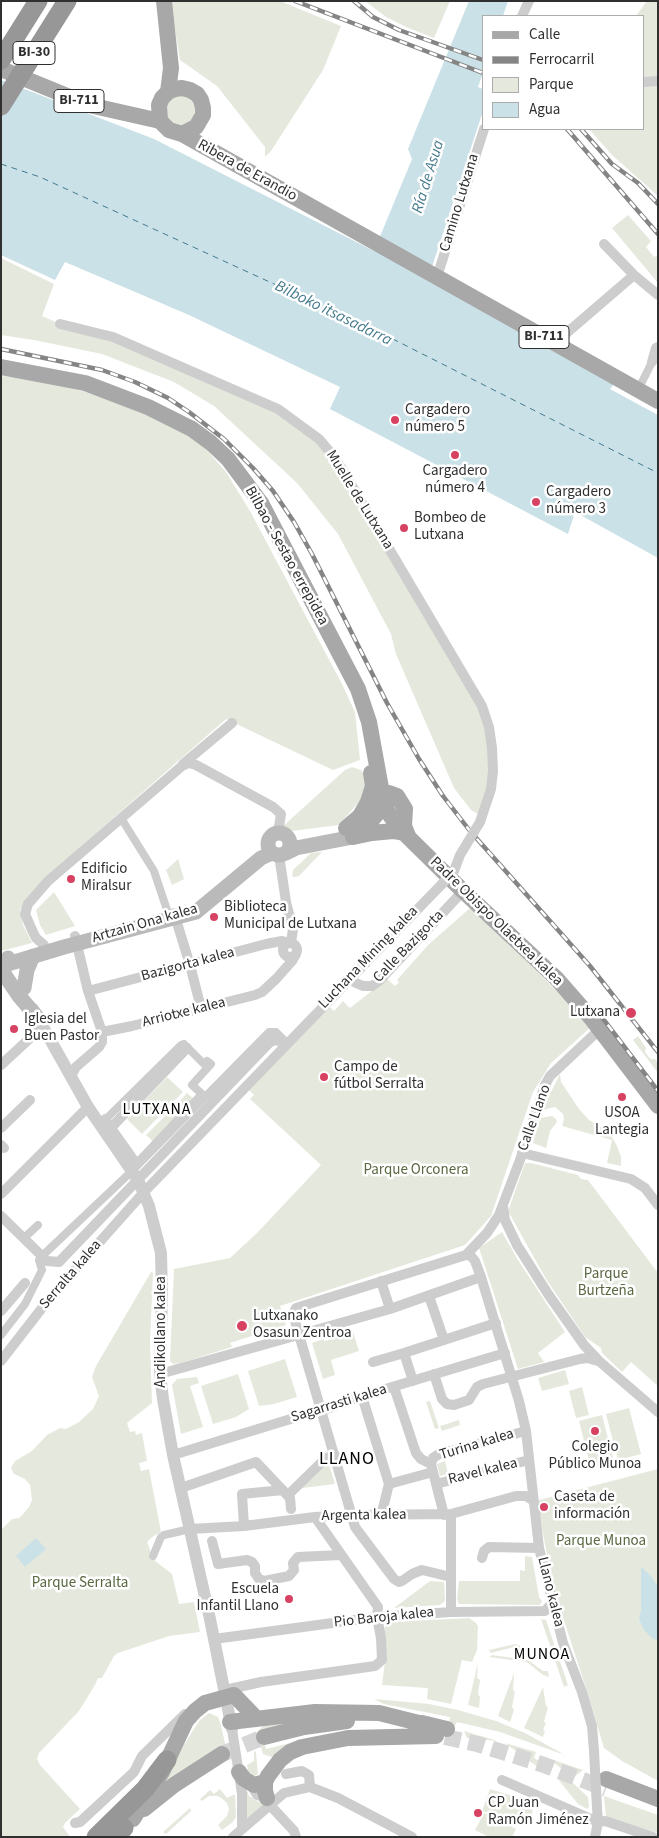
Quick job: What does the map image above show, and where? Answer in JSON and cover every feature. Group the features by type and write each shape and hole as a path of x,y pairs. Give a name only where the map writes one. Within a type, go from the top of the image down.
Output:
{"highway":[{"name":"BI-30","path":"1,60 38,1"},
{"name":"BI-30","path":"1,106 67,1"},
{"path":"96,1837 145,1789 166,1760"}],"main road":[{"path":"164,1 171,68 167,102"},
{"name":"BI-711","path":"1,60 99,100 145,109 167,102 190,90 201,100 203,115 200,122"},
{"name":"BI-711","path":"1,69 89,105 167,102"},
{"name":"BI-711","path":"167,102 169,130 182,134"},
{"path":"182,134 196,127 200,122"},
{"name":"Ribera de Erandio","path":"200,122 201,129 210,145 275,179 312,208"},
{"name":"Ribera de Erandio","path":"182,134 434,275"},
{"name":"BI-711","path":"434,275 658,402"},
{"name":"Bilbao - Sestao errepidea","path":"1,367 85,383 148,407 192,429 210,442 228,460 261,504 358,689 377,797"},
{"path":"350,832 364,829 376,815 377,797"},
{"name":"Padre Obispo Olaetxea kalea","path":"377,797 391,823 556,978 600,1029 658,1106"},
{"path":"350,832 372,833 393,831 407,836"},
{"name":"Artzain Ona kalea","path":"8,970 33,956 76,940 173,914 200,902 279,842 296,848 350,832"},
{"name":"Artzain Ona kalea","path":"8,970 44,945 76,940"},
{"path":"8,970 27,970 33,956"},
{"path":"8,970 40,1022"},
{"path":"122,1830 162,1772 166,1760 168,1740 195,1711 205,1703 225,1694 234,1695 257,1719"},
{"path":"231,1725 257,1719 315,1712 379,1713 419,1723 442,1734"},
{"path":"419,1723 333,1722 304,1727 265,1741 357,1728 442,1734"},
{"path":"122,1830 180,1780 247,1777 302,1746 348,1738 442,1734"},
{"path":"658,1799 606,1784 658,1809"}],"street":[{"path":"522,15 529,1"},
{"path":"644,82 658,80"},
{"name":"Camino Lutxana","path":"434,275 484,130"},
{"path":"604,244 634,275 658,295"},
{"path":"555,343 634,275"},
{"name":"Muelle de Lutxana","path":"60,324 113,336 278,409 319,440 330,452 342,469 482,706 491,741 493,771 491,789 480,822 460,855 454,871"},
{"path":"638,390 658,347"},
{"path":"44,945 36,938 25,914 28,904 48,881 232,723"},
{"path":"182,766 189,762 272,807 281,814 279,842 286,902 293,929 290,943"},
{"path":"125,815 154,870 173,914 190,965 201,1008"},
{"name":"Luchana Mining kalea","path":"138,1181 154,1181 284,1043 454,871"},
{"name":"Calle Bazigorta","path":"350,978 363,986 372,986 379,981 463,891"},
{"path":"71,1069 98,1048 102,1042 102,1032 88,991 76,940"},
{"name":"Bazigorta kalea","path":"88,991 266,944 282,941 290,943"},
{"name":"Arriotxe kalea","path":"102,1032 262,992 292,961 296,954 290,957 284,954 283,947 290,943"},
{"path":"3,1060 40,1022"},
{"name":"Andikollano kalea","path":"40,1022 71,1069 88,1108 108,1130 138,1181 161,1253 160,1374 162,1399 231,1725 247,1777 242,1794 242,1828"},
{"name":"Calle Llano","path":"505,1200 542,1092 548,1080 600,1029"},
{"path":"138,1181 269,1032 276,1032 284,1043"},
{"path":"1,1216 42,1257 138,1181 270,1042 275,1040 284,1043"},
{"path":"187,1048 204,1064 207,1061 211,1064 192,1084 202,1094 137,1163 108,1130 187,1048"},
{"path":"1,1128 30,1100"},
{"path":"1,1194 88,1108"},
{"path":"522,1153 631,1179 645,1188 658,1206"},
{"path":"148,1170 148,1177 154,1181"},
{"name":"Serralta kalea","path":"1,1335 25,1304 42,1270 40,1260 42,1257 47,1261 59,1262 138,1181"},
{"name":"Serralta kalea","path":"1,1361 138,1181"},
{"path":"505,1200 505,1220 509,1228 548,1294 578,1338 599,1361 658,1412"},
{"path":"450,1577 422,1570 402,1581 394,1580 355,1527 293,1314 296,1308 466,1255 489,1230 499,1215 505,1200"},
{"path":"24,1238 38,1225"},
{"path":"489,1230 500,1226 509,1228"},
{"name":"Llano kalea","path":"466,1255 471,1256 475,1261 481,1277 512,1376 526,1431 539,1548 552,1603 592,1726 598,1822"},
{"path":"160,1374 300,1336 390,1309 481,1277"},
{"path":"381,1281 390,1309"},
{"name":"Serralta kalea","path":"1,1311 25,1282"},
{"path":"429,1296 444,1340"},
{"path":"373,1362 496,1323"},
{"path":"578,1338 582,1349 580,1359"},
{"path":"404,1352 413,1381"},
{"name":"Sagarrasti kalea","path":"173,1455 505,1353"},
{"path":"434,1374 442,1399 447,1404 454,1405 469,1400 480,1386 512,1376 580,1359 587,1358 599,1361"},
{"path":"394,1387 416,1453 432,1468 448,1515 451,1612"},
{"path":"362,1396 389,1484 381,1516"},
{"name":"Turina kalea","path":"389,1484 432,1468 434,1458 439,1454 526,1431"},
{"path":"244,1526 242,1494 285,1493 326,1458 334,1455"},
{"name":"Ravel kalea","path":"436,1484 529,1460"},
{"path":"181,1488 256,1462 285,1493 292,1509"},
{"name":"Argenta kalea","path":"190,1529 244,1526 314,1517 448,1515 516,1496 526,1496 534,1502"},
{"path":"339,1516 344,1512 348,1504"},
{"path":"225,1694 261,1682 375,1666 382,1660 381,1638 376,1617 378,1607 314,1517"},
{"path":"153,1556 161,1537 190,1529"},
{"path":"212,1541 218,1564 247,1560 255,1566 255,1573 259,1579 264,1581 289,1576 294,1570 293,1563 298,1557 341,1555"},
{"name":"Llano kalea","path":"482,1558 484,1551 489,1547 539,1548"},
{"name":"Pio Baroja kalea","path":"214,1639 376,1617 451,1612 545,1611 552,1603"},
{"path":"75,1823 80,1822 134,1772 142,1756 168,1740"},
{"path":"286,1774 302,1771 309,1775 310,1787"},
{"path":"247,1777 284,1792 310,1787 338,1798 409,1836"},
{"path":"233,1837 242,1828 247,1777"},
{"path":"247,1777 294,1831 296,1837"},
{"path":"502,1780 598,1822 605,1821 653,1837"},
{"path":"595,1837 598,1822"}],"green space":[{"path":"170,1 280,1 341,26 323,70 271,151 265,157 265,147 217,86 180,60"},
{"path":"365,1 450,1 434,38 386,17"},
{"path":"647,1 658,1 658,196 612,155 590,130 644,130 644,15 637,15"},
{"path":"180,95 191,99 195,110 191,121 180,125 169,121 165,110 169,99"},
{"path":"628,215 651,241 646,247 654,257 658,255 658,283 612,228"},
{"path":"1,258 54,284 42,316 60,324 113,337 278,409 319,439 482,706 492,748 483,817 471,810 454,788 396,654 391,634 338,534 297,483 214,406 174,382 102,354 1,335"},
{"path":"1,376 20,377 74,388 159,418 181,430 205,448 226,472 250,511 342,684 355,712 360,760 333,770 226,719 45,878 20,910 23,925 32,943 1,951"},
{"path":"352,767 361,770 366,777 364,796 339,825 284,832 281,828 345,770"},
{"path":"322,852 299,876 292,876 293,870 311,853"},
{"path":"178,859 184,879 172,885 166,870"},
{"path":"54,892 75,926 46,935 40,925 36,910"},
{"name":"Parque Orconera","path":"470,908 547,981 591,1027 551,1063 533,1092 491,1216 465,1245 280,1306 286,1325 230,1343 232,1347 173,1364 170,1361 174,1269 230,1258 257,1233 321,1165 250,1099 254,1095 248,1089 328,1005 334,1011 343,1001 350,1008 387,979 395,986 399,982 397,980 428,945"},
{"path":"638,1036 646,1048 645,1052 658,1063 658,1073 633,1040"},
{"path":"560,1074 561,1082 579,1109 589,1120 609,1132 621,1157 621,1166 607,1163 612,1140 562,1126 563,1114 555,1107 542,1110"},
{"path":"167,1077 183,1092 142,1134 127,1119"},
{"path":"187,1093 196,1101 155,1143 146,1135 171,1110 174,1113 182,1106 179,1102"},
{"path":"552,1116 557,1122 550,1131 546,1148 533,1143 540,1118"},
{"name":"Parque Burtzeña","path":"525,1163 578,1175 581,1179 588,1180 658,1273 658,1386 631,1362 622,1372 602,1353 601,1348 585,1337 546,1279 508,1211"},
{"path":"502,1232 565,1332 538,1353 544,1362 518,1369 479,1248"},
{"name":"Parque Serralta","path":"151,1272 153,1273 150,1342 152,1403 127,1423 130,1432 135,1431 136,1435 142,1433 147,1461 139,1463 141,1471 149,1469 161,1532 147,1542 154,1560 172,1574 179,1604 194,1602 200,1632 169,1636 114,1656 102,1678 98,1678 79,1711 39,1753 37,1759 40,1765 80,1809 63,1827 70,1837 1,1837 1,1530 12,1519 19,1518 29,1507 32,1500 30,1485 25,1479 14,1474 11,1468 15,1461 32,1451 47,1435 60,1428 66,1429 79,1422 93,1409 99,1396 92,1377 96,1366"},
{"path":"353,1332 359,1351 331,1360 335,1375 323,1379 312,1343"},
{"path":"285,1359 297,1397 274,1404 259,1406 248,1371"},
{"path":"565,1370 569,1384 542,1391 538,1378"},
{"path":"238,1374 249,1409 236,1417 213,1424 201,1386"},
{"path":"197,1377 199,1383 190,1386 203,1427 181,1434 172,1385 177,1379"},
{"path":"582,1387 589,1415 576,1418 569,1391"},
{"path":"430,1401 439,1428 435,1429 426,1402"},
{"path":"629,1408 641,1454 618,1460 606,1414"},
{"path":"602,1415 614,1462 591,1468 579,1421"},
{"path":"459,1420 460,1425 442,1431 440,1426"},
{"path":"328,1461 335,1484 302,1488"},
{"path":"445,1461 448,1474 440,1476 437,1464"},
{"name":"Parque Munoa","path":"658,1469 658,1781 622,1761 604,1748 553,1587 539,1512 539,1500"},
{"path":"525,1556 532,1557 539,1597 542,1601 540,1605 459,1604 457,1599 459,1581 520,1581 520,1570 525,1571"},
{"path":"430,1581 444,1582 445,1601 440,1605 394,1608"},
{"path":"469,1618 478,1626 477,1650 472,1662 462,1660 451,1704 427,1699 428,1688 382,1685 385,1662 385,1626 391,1622"},
{"path":"541,1619 546,1620 568,1685 564,1687"},
{"path":"515,1644 545,1655 548,1659 514,1647 491,1653 489,1650"},
{"path":"492,1655 528,1660 543,1671 548,1671 549,1677 543,1675 527,1662 489,1657"},
{"path":"478,1663 477,1678 480,1680 479,1708 468,1705"},
{"path":"514,1673 513,1690 515,1692 512,1707 514,1710 510,1722 498,1716"},
{"path":"543,1687 546,1706 548,1707 543,1737 524,1728"},
{"path":"374,1699 429,1704 496,1721 525,1733 565,1755 500,1732 457,1722 445,1742 450,1717 384,1704"},
{"path":"209,1713 218,1717 226,1747 159,1785 199,1721"},
{"path":"313,1715 262,1733 266,1749 294,1742 277,1759 263,1754 256,1733 270,1719"},
{"path":"464,1731 498,1741 467,1738"},
{"path":"505,1743 536,1752 534,1758 548,1766 543,1771"},
{"path":"254,1751 256,1752 258,1774 250,1779 247,1765 254,1761"},
{"path":"548,1758 583,1770 573,1778"},
{"path":"557,1778 573,1783 588,1797 589,1807 587,1809 578,1804"},
{"path":"246,1788 249,1796 265,1804 245,1823"},
{"path":"220,1789 227,1798 235,1794 236,1817 233,1822 222,1830 218,1825 227,1816 229,1809 227,1803 217,1796 209,1796 202,1801 200,1799 210,1790 214,1794"},
{"path":"490,1789 535,1803 528,1826 482,1811"},
{"path":"604,1796 658,1815 658,1833 606,1818"},
{"path":"190,1808 191,1811 166,1834 163,1832"},
{"path":"484,1813 516,1829 512,1837 489,1837 475,1830"}],"water":[{"path":"469,1 508,1 503,15 482,15 482,76 478,87 482,89 482,114 428,279 614,384 610,389 658,415 658,558 575,512 568,534 330,409 340,387 189,315 65,262 55,280 1,255 1,80 154,139 374,251 412,159 408,149"},
{"path":"36,1538 46,1549 25,1567 16,1556"},
{"path":"641,1567 651,1576 658,1587 657,1640 653,1639 644,1630 639,1619 641,1610"}],"ferry route":[{"path":"1,164 40,177 379,332 658,473"}],"tunnel":[{"path":"222,1754 264,1737"},
{"path":"445,1737 477,1744 544,1765 606,1789"}],"railway":[{"path":"295,1 482,73"},
{"path":"354,1 373,17 399,30 482,60"},
{"path":"568,130 658,234"},
{"path":"582,130 612,164 638,183 658,204"},
{"path":"1,349 102,370 135,382 168,398 189,412 224,439 253,468 273,491 294,522 387,703 443,796 470,831 590,966 658,1052"},
{"path":"598,1012 658,1091"}],"place":[{"name":"Cargadero número 5","path":"395,420"},
{"name":"Cargadero número 4","path":"455,455"},
{"name":"Cargadero número 3","path":"536,502"},
{"name":"Bombeo de Lutxana","path":"404,528"},
{"name":"Edificio Miralsur","path":"71,879"},
{"name":"Biblioteca Municipal de Lutxana","path":"214,917"},
{"name":"Lutxana","path":"631,1013"},
{"name":"Iglesia del Buen Pastor","path":"14,1029"},
{"name":"Campo de fútbol Serralta","path":"324,1077"},
{"name":"USOA Lantegia","path":"622,1097"},
{"name":"Lutxanako Osasun Zentroa","path":"242,1326"},
{"name":"Colegio Público Munoa","path":"595,1431"},
{"name":"Caseta de información","path":"544,1507"},
{"name":"Escuela Infantil Llano","path":"289,1599"},
{"name":"CP Juan Ramón Jiménez","path":"478,1813"}],"district":[{"name":"LUTXANA","path":"157,1110"},
{"name":"LLANO","path":"347,1460"},
{"name":"MUNOA","path":"542,1655"}],"water label":[{"name":"Ría de Asua","path":"429,177"},
{"name":"Bilboko itsasadarra","path":"333,314"}]}
